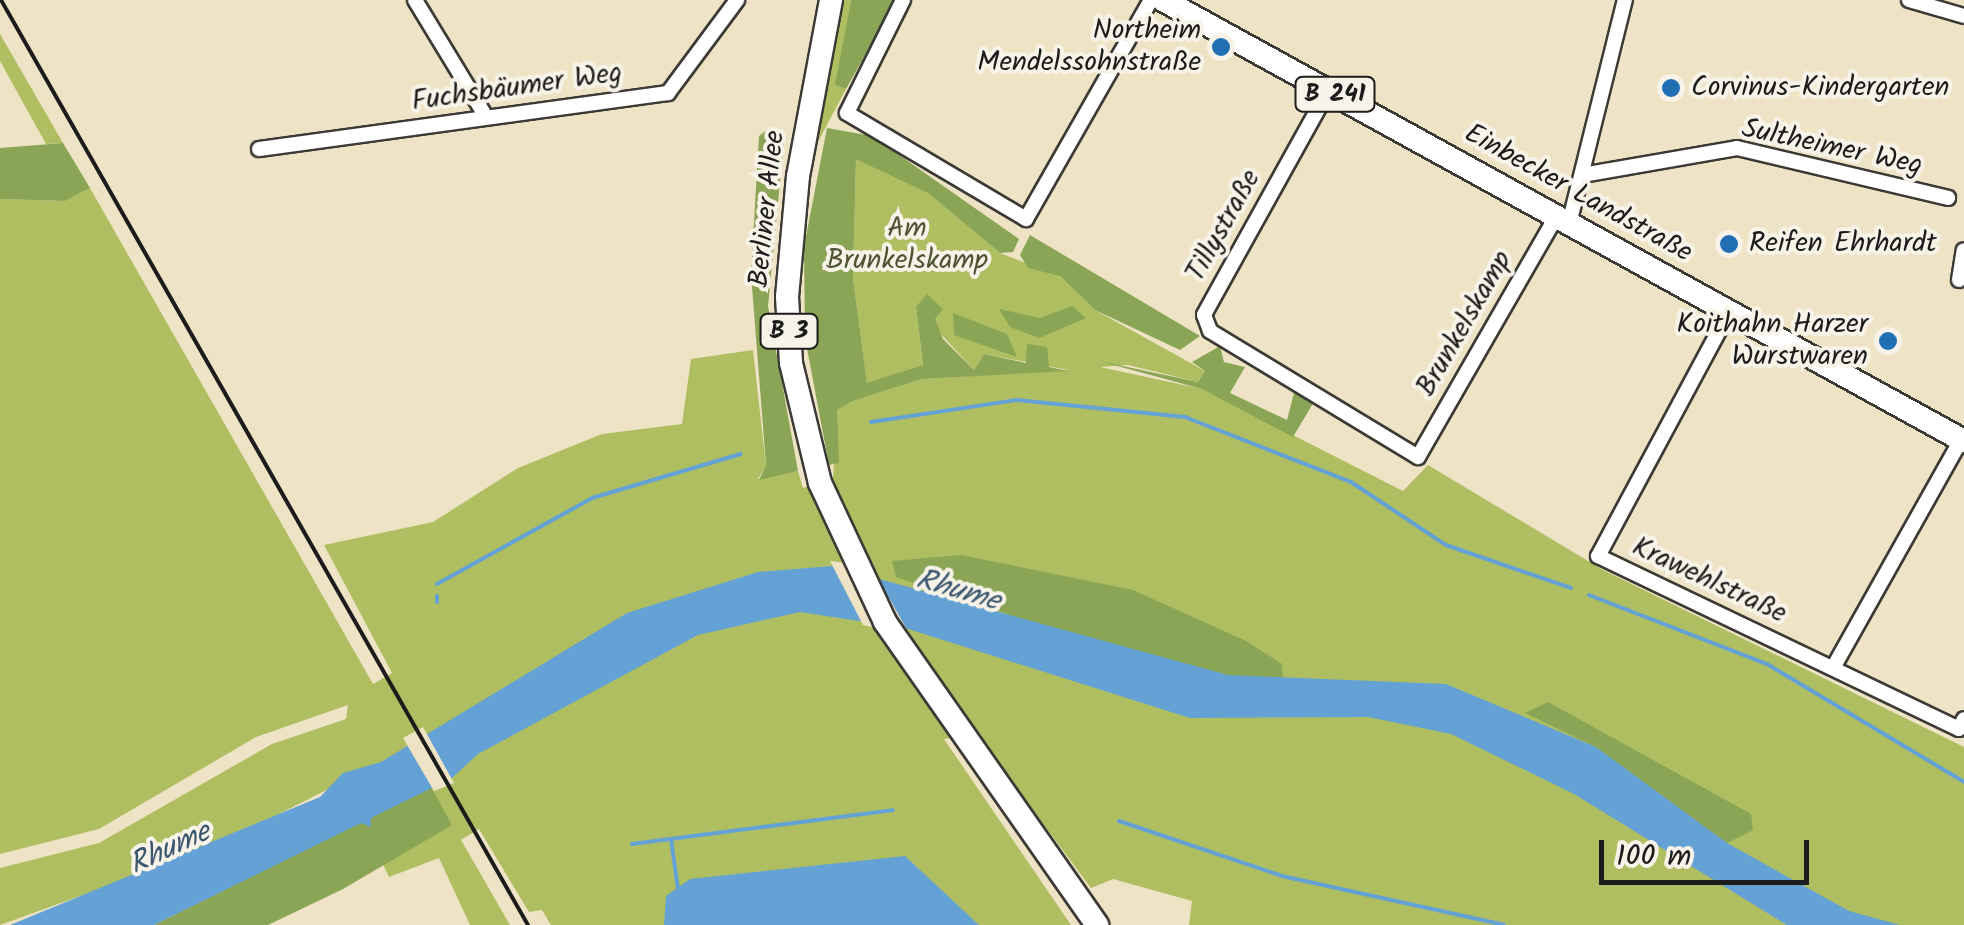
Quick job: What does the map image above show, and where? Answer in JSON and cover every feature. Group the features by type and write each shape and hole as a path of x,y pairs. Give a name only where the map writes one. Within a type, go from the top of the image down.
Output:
{"main road":[{"name":"Berliner Allee","path":"832,0 787,297 791,363 820,483 886,622 1097,925"},
{"name":"Einbecker Landstraße","path":"1163,0 1962,441"}],"street":[{"path":"415,0 486,116"},
{"name":"Fuchsbäumer Weg","path":"259,149 668,93 737,0"},
{"path":"903,0 847,113 1026,218 1151,0"},
{"name":"Brunkelskamp","path":"1418,457 1588,174 1625,0"},
{"path":"1909,0 1948,6 1964,16"},
{"name":"Tillystraße","path":"1328,91 1204,314 1210,331 1418,457"},
{"name":"Sultheimer Weg","path":"1588,174 1737,148 1948,198"},
{"path":"1958,280 1964,250"},
{"name":"Krawehlstraße","path":"1729,312 1598,556 1833,668"},
{"path":"1962,441 1833,668 1958,729 1964,719"}],"green space":[{"path":"840,0 851,0 836,85 846,89 812,153"},
{"path":"851,0 896,0 846,89 835,85"},
{"path":"0,34 63,143 46,144 0,61"},
{"path":"827,128 872,136 1019,239 1013,252 1000,253 928,193 856,159 853,278 867,383 923,365 916,307 927,294 943,309 935,319 943,339 974,370 984,354 1026,363 1027,344 1047,347 1049,367 1068,371 922,379 853,401 837,410 839,463 829,465 805,338 804,247"},
{"path":"767,130 784,141 768,306 798,471 759,480 766,465 751,274 759,136"},
{"path":"63,143 90,188 65,201 0,199 0,148"},
{"name":"Am Brunkelskamp","path":"856,158 927,192 1000,253 1060,276 1095,310 1205,371 1198,382 1128,365 1100,367 1202,389 1403,491 1428,465 1603,570 1964,747 1964,925 1189,925 1192,901 1113,879 1091,888 976,734 944,739 1071,925 551,925 542,910 529,912 479,829 461,840 510,925 470,925 439,858 389,877 344,781 210,849 0,925 0,868 99,843 272,744 346,719 348,705 256,737 99,829 0,854 0,199 65,201 90,188 373,684 392,673 324,545 433,522 518,468 602,434 682,424 691,359 753,350 766,466 758,479 798,471 803,488 833,479 837,410 853,401 922,379 1068,370 984,354 974,370 916,307 923,366 867,384 853,278"},
{"path":"1030,235 1200,336 1180,350 1095,310 1060,276 1028,268 1020,255"},
{"path":"1072,306 1086,318 1039,338 1010,327 999,309 1040,318"},
{"path":"953,313 1007,334 1017,357 954,335"},
{"path":"1220,346 1224,362 1245,367 1230,393 1287,420 1295,389 1315,400 1293,437 1202,389 1099,361 1198,382 1205,371 1192,362"},
{"path":"961,555 1133,590 1246,641 1282,664 1283,678 1228,675 1062,632 896,577 892,561"},
{"path":"1548,702 1751,814 1753,830 1727,843 1596,747 1525,713"},
{"path":"431,787 452,825 343,889 268,925 154,925"}],"water":[{"path":"832,566 1228,675 1446,684 1596,747 1727,843 1849,911 1900,925 1787,925 1574,794 1451,734 1368,717 1190,718 905,628 800,612 698,635 478,754 452,778 371,818 371,827 361,823 154,925 10,925 320,797 343,773 381,762 627,613 758,572"},
{"path":"905,856 979,925 664,925 666,896 690,879"}],"pier":[{"path":"830,561 871,566 910,635 863,625"},
{"path":"423,727 454,783 434,791 403,738"}],"waterway":[{"path":"871,422 1017,400 1185,417 1351,482 1446,545 1571,588"},
{"path":"437,584 592,498 741,454"},
{"path":"1589,595 1767,664 1964,782"},
{"path":"437,596 437,602"},
{"path":"632,844 893,810"},
{"path":"1119,821 1282,876 1504,925"},
{"path":"671,839 678,889"}],"railway":[{"path":"1,0 528,925"}],"place":[{"name":"Northeim Mendelssohnstraße","path":"1221,47"},
{"name":"Corvinus-Kindergarten","path":"1671,88"},
{"name":"Reifen Ehrhardt","path":"1729,244"},
{"name":"Koithahn Harzer Wurstwaren","path":"1888,341"}],"water label":[{"name":"Rhume","path":"958,591"},
{"name":"Rhume","path":"170,849"}]}
